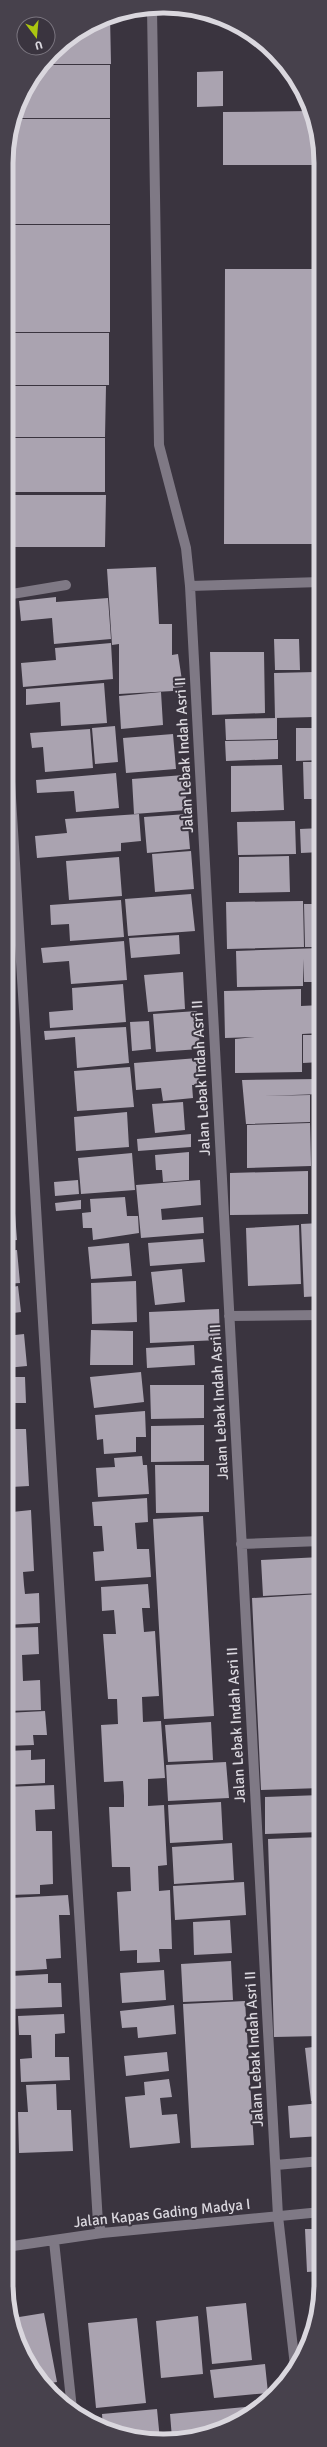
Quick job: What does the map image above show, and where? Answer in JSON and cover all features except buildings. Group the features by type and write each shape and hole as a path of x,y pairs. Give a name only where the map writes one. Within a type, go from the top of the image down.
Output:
{"street":[{"name":"Jalan Lebak Indah Asri II","path":"152,13 159,445 186,548 190,586 278,2216 294,2359"},
{"path":"190,586 314,582"},
{"path":"13,594 66,585"},
{"path":"13,831 98,2223 102,2233"},
{"path":"229,1316 314,1315"},
{"path":"241,1544 314,1541"},
{"path":"276,2165 314,2162"},
{"name":"Jalan Kapas Gading Madya I","path":"13,2246 102,2233 314,2213"},
{"path":"54,2241 71,2402"}]}
